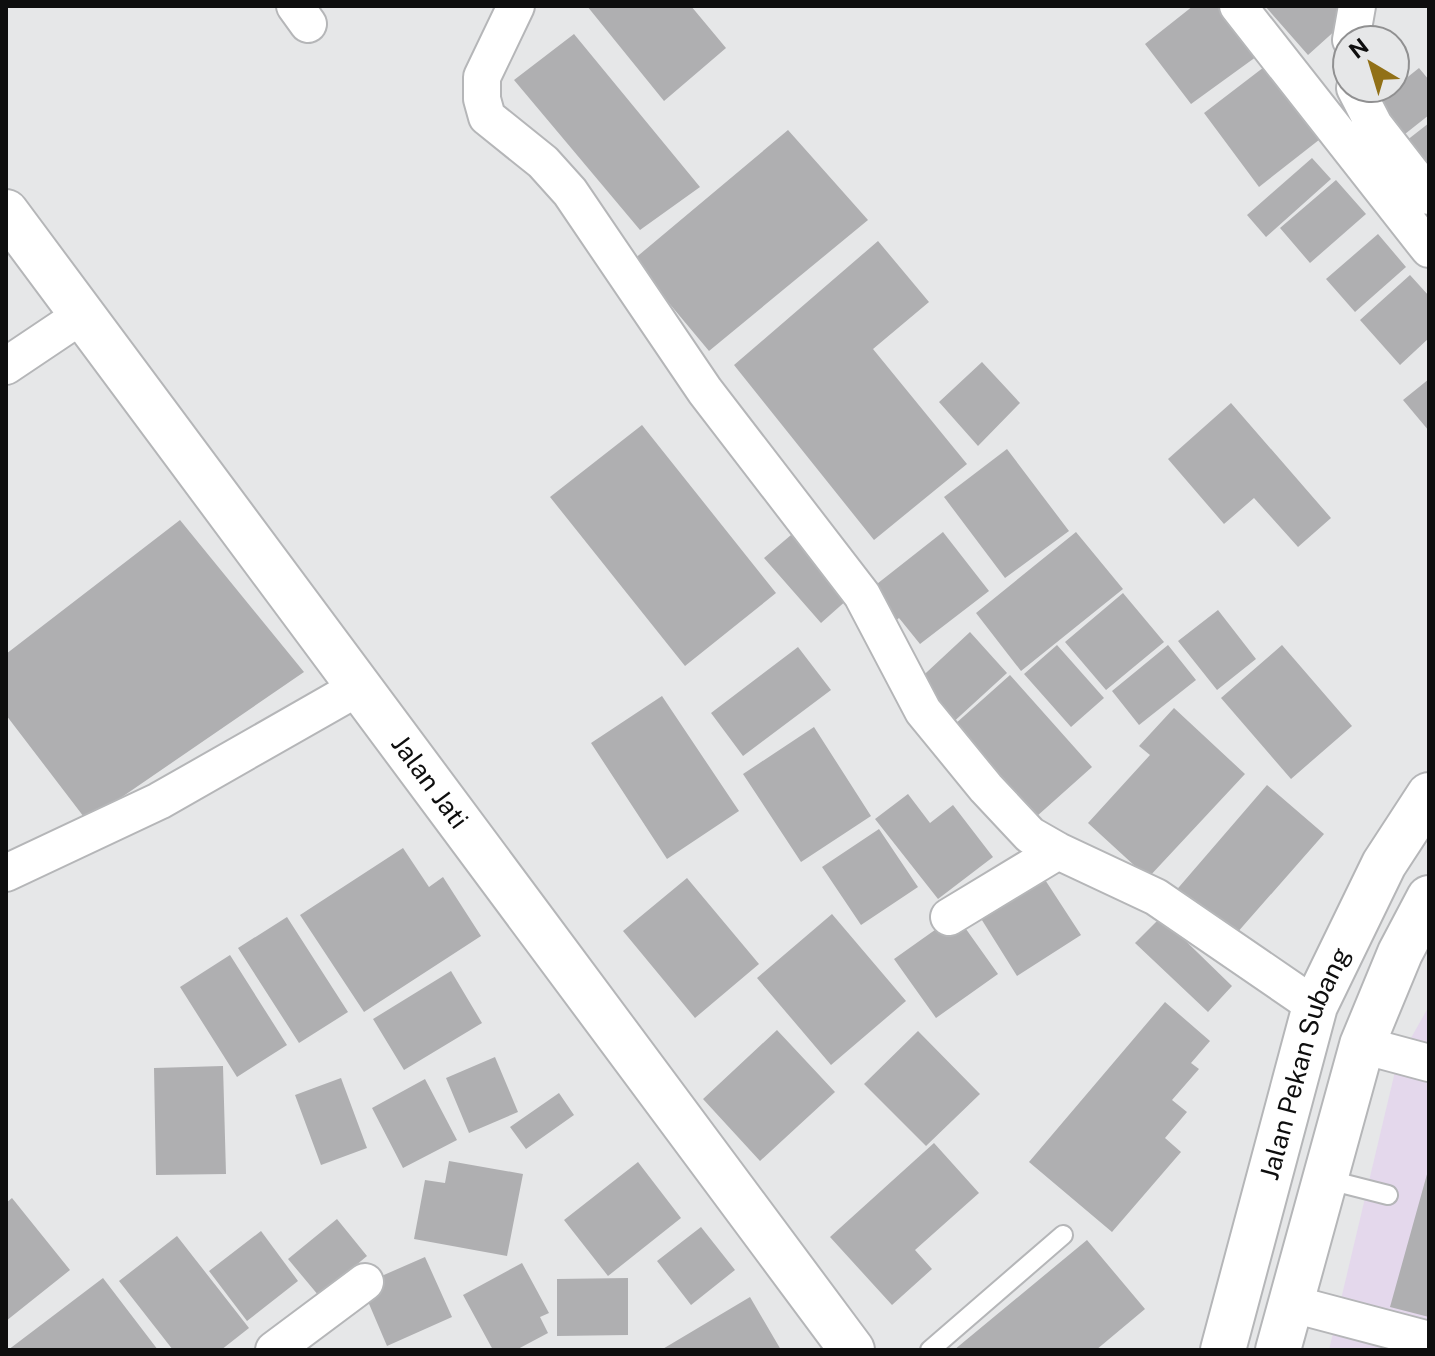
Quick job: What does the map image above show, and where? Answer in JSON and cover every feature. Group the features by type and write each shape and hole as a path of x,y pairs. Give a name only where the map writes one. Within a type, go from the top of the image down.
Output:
{"street":[{"path":"516,6 482,77 482,99 487,117 543,162 570,192 705,391 862,595 923,711 986,788 1030,835 1156,897 1315,1006"},
{"path":"1238,6 1429,249"},
{"path":"1363,104 1374,125 1429,196"},
{"name":"Jalan Jati","path":"6,213 852,1350"},
{"path":"6,366 82,315"},
{"path":"6,873 159,801 359,687"},
{"name":"Jalan Pekan Subang","path":"1223,1350 1315,1006 1384,864 1429,795"},
{"path":"949,917 1058,851"},
{"name":"Jalan Pekan Subang","path":"1278,1350 1362,1045 1400,953 1429,898"},
{"path":"1362,1045 1429,1063"},
{"path":"274,1350 365,1282"},
{"path":"1289,1303 1429,1340"}],"lane":[{"path":"1325,1179 1388,1195"},
{"path":"930,1350 1063,1235"}],"shaded area":[{"path":"1429,1006 1429,1350 1329,1350 1397,1063"}],"building":[{"path":"587,6 691,6 726,48 664,101"},
{"path":"1193,6 1221,6 1260,54 1191,104 1145,44"},
{"path":"1265,6 1338,6 1348,19 1342,24 1331,24 1331,34 1308,55"},
{"path":"574,34 700,187 640,230 514,80"},
{"path":"1268,64 1324,136 1259,187 1204,113"},
{"path":"1419,68 1429,80 1429,115 1386,149 1359,116 1374,104 1411,104 1411,74"},
{"path":"1429,123 1429,189 1397,148"},
{"path":"788,130 868,220 709,351 633,260"},
{"path":"1312,158 1331,179 1266,237 1247,215"},
{"path":"1336,180 1366,214 1310,263 1280,228"},
{"path":"1378,234 1406,267 1355,312 1326,279"},
{"path":"878,241 929,302 873,349 967,464 874,540 734,365"},
{"path":"1410,275 1429,296 1429,338 1400,365 1360,320"},
{"path":"982,362 1020,403 978,446 939,402"},
{"path":"1429,379 1429,431 1403,400"},
{"path":"1231,403 1331,518 1298,547 1254,498 1224,524 1168,459"},
{"path":"642,425 776,593 685,666 550,497"},
{"path":"1007,449 1069,531 1005,578 944,497"},
{"path":"180,520 304,672 87,821 6,715 6,654"},
{"path":"943,532 989,591 920,644 899,618 893,623 868,591"},
{"path":"1076,532 1123,589 1021,671 976,613"},
{"path":"791,535 848,599 821,623 764,558"},
{"path":"1123,593 1164,642 1106,690 1065,642"},
{"path":"1218,610 1256,659 1217,690 1178,641"},
{"path":"970,632 1007,673 949,726 913,685"},
{"path":"1057,645 1104,698 1071,727 1024,674"},
{"path":"1168,645 1196,680 1139,725 1112,691"},
{"path":"1282,645 1352,726 1291,779 1221,698"},
{"path":"798,647 831,690 743,756 711,713"},
{"path":"1010,675 1092,767 1027,825 945,733"},
{"path":"662,696 739,811 667,859 591,743"},
{"path":"1174,708 1245,774 1148,878 1088,823 1150,755 1139,746"},
{"path":"814,727 871,816 801,862 743,774"},
{"path":"1267,785 1324,834 1229,942 1173,894"},
{"path":"908,794 930,823 953,805 993,857 938,899 875,819"},
{"path":"879,829 918,887 861,925 822,867"},
{"path":"403,848 429,887 443,877 481,936 364,1012 300,915"},
{"path":"1038,869 1081,935 1017,976 975,909"},
{"path":"687,878 759,964 695,1018 623,931"},
{"path":"832,914 906,1001 831,1065 757,978"},
{"path":"956,915 998,974 936,1018 894,959"},
{"path":"287,917 348,1012 299,1043 238,948"},
{"path":"1161,917 1232,986 1208,1012 1135,943"},
{"path":"230,955 287,1045 237,1077 180,987"},
{"path":"451,971 482,1023 404,1070 373,1019"},
{"path":"1165,1002 1210,1041 1191,1063 1199,1069 1172,1100 1187,1112 1165,1138 1181,1152 1112,1232 1029,1162"},
{"path":"777,1030 835,1092 760,1161 703,1099"},
{"path":"918,1031 980,1094 926,1146 864,1084"},
{"path":"495,1057 518,1112 469,1133 446,1078"},
{"path":"223,1066 226,1174 156,1175 154,1068"},
{"path":"341,1078 367,1148 321,1165 295,1095"},
{"path":"425,1079 457,1140 403,1168 372,1108"},
{"path":"559,1093 574,1115 526,1149 510,1127"},
{"path":"934,1143 979,1193 915,1250 932,1269 892,1305 830,1237"},
{"path":"449,1161 523,1174 507,1256 414,1239 425,1180 445,1183"},
{"path":"638,1162 681,1218 608,1276 564,1220"},
{"path":"1429,1167 1429,1317 1390,1307"},
{"path":"12,1198 70,1270 6,1321 6,1203"},
{"path":"337,1219 367,1256 319,1296 288,1259"},
{"path":"701,1227 735,1270 691,1305 657,1261"},
{"path":"261,1231 298,1281 247,1321 209,1271"},
{"path":"177,1236 249,1328 221,1350 173,1350 119,1281"},
{"path":"1087,1240 1145,1309 1096,1350 954,1350"},
{"path":"425,1257 452,1317 387,1346 361,1285"},
{"path":"522,1263 549,1313 540,1317 548,1333 516,1350 493,1350 463,1295"},
{"path":"103,1278 158,1350 8,1350"},
{"path":"628,1278 628,1335 557,1336 557,1279"},
{"path":"750,1297 781,1350 661,1350"}]}
